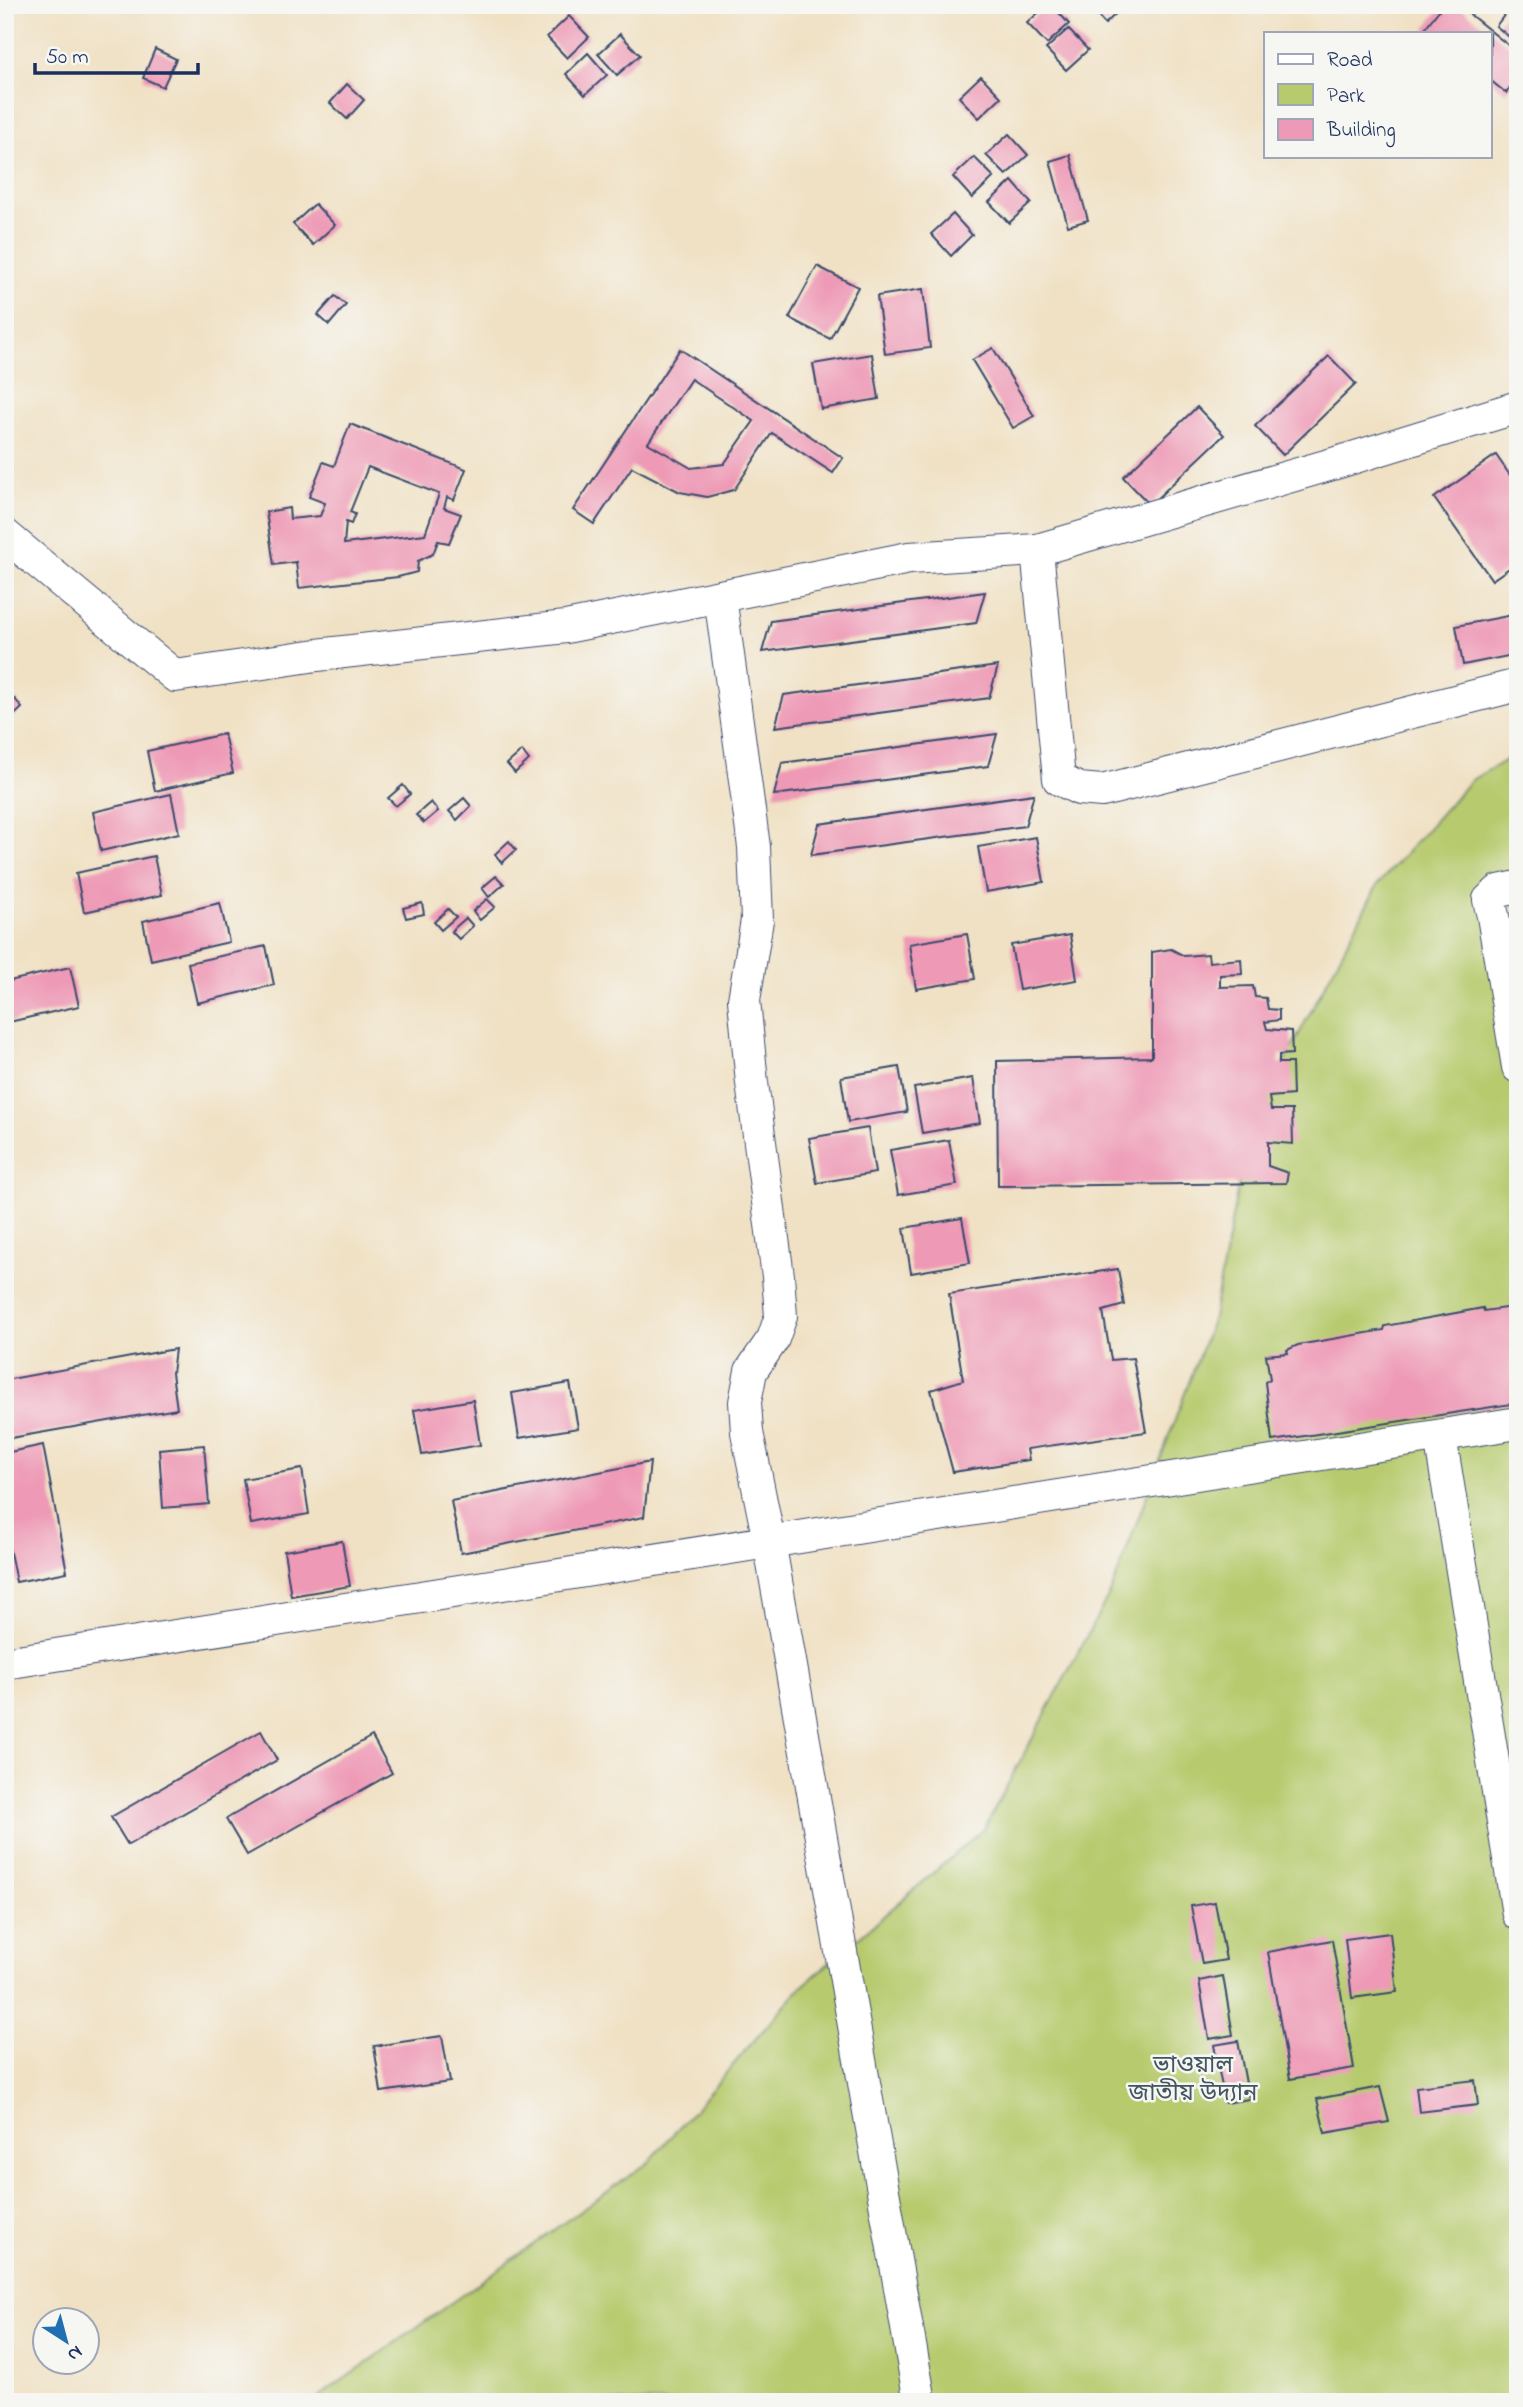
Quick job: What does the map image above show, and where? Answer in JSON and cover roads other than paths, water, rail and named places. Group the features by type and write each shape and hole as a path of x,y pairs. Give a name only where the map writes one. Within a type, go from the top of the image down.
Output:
{"street":[{"path":"5,535 175,676 317,655 566,627 909,558 1037,550 1518,407"},
{"path":"1037,550 1059,779 1079,789 1102,791 1518,685"},
{"path":"720,596 754,847 757,920 744,1000 781,1316 773,1339 751,1371 745,1402 747,1432 769,1541 920,2402"},
{"path":"1518,887 1499,891 1489,900 1518,1067"},
{"path":"5,1663 1518,1423"},
{"path":"1440,1436 1506,1773 1518,1914"}],"park label":[{"name":"ভাওয়াল জাতীয় উদ্যান","path":"1193,2078"}]}
